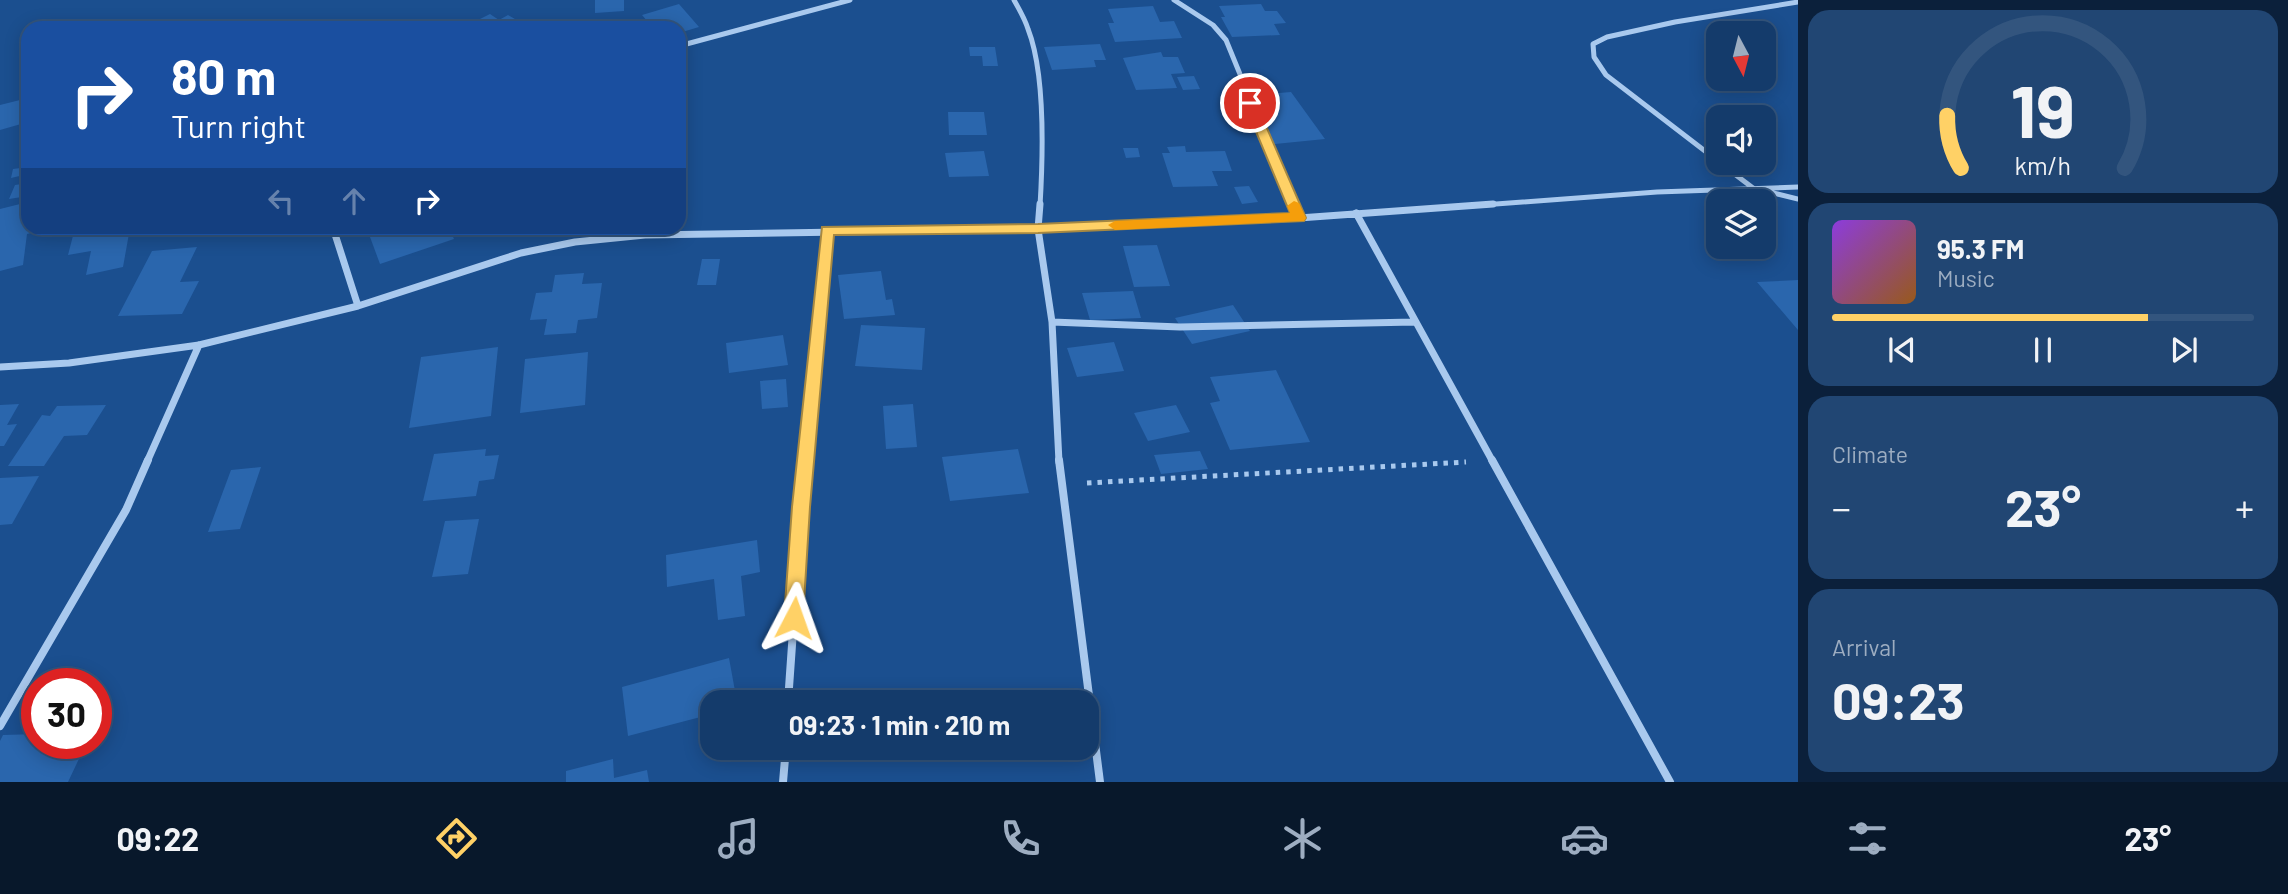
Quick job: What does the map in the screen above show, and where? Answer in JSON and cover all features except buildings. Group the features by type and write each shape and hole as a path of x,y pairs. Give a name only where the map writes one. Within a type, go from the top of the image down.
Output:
{"street":[{"path":"686,44 850,0"},
{"path":"1014,0 1029,30 1039,83 1042,159 1038,229 1052,322 1060,484 1100,782"},
{"path":"1174,0 1213,25 1226,40 1299,218"},
{"path":"1706,152 1606,75 1594,57 1593,44 1607,37 1675,22 1798,2"},
{"path":"1736,175 1754,188 1798,200"},
{"path":"686,234 1038,229 1299,218 1657,192 1798,187"},
{"path":"1356,213 1670,782"},
{"path":"789,690 801,507 827,230"},
{"path":"335,235 358,306"},
{"path":"0,367 80,362 199,345 358,306 521,253 575,242 645,235"},
{"path":"1052,322 1180,327 1415,322"},
{"path":"0,726 126,510 199,345"},
{"path":"783,782 785,760"}],"path":[{"path":"1060,484 1492,461"}],"slow traffic":[{"path":"1115,225 1299,218 1294,206"}],"route":[{"path":"794,618 801,507 827,230 1038,229 1299,218 1250,103"}]}
